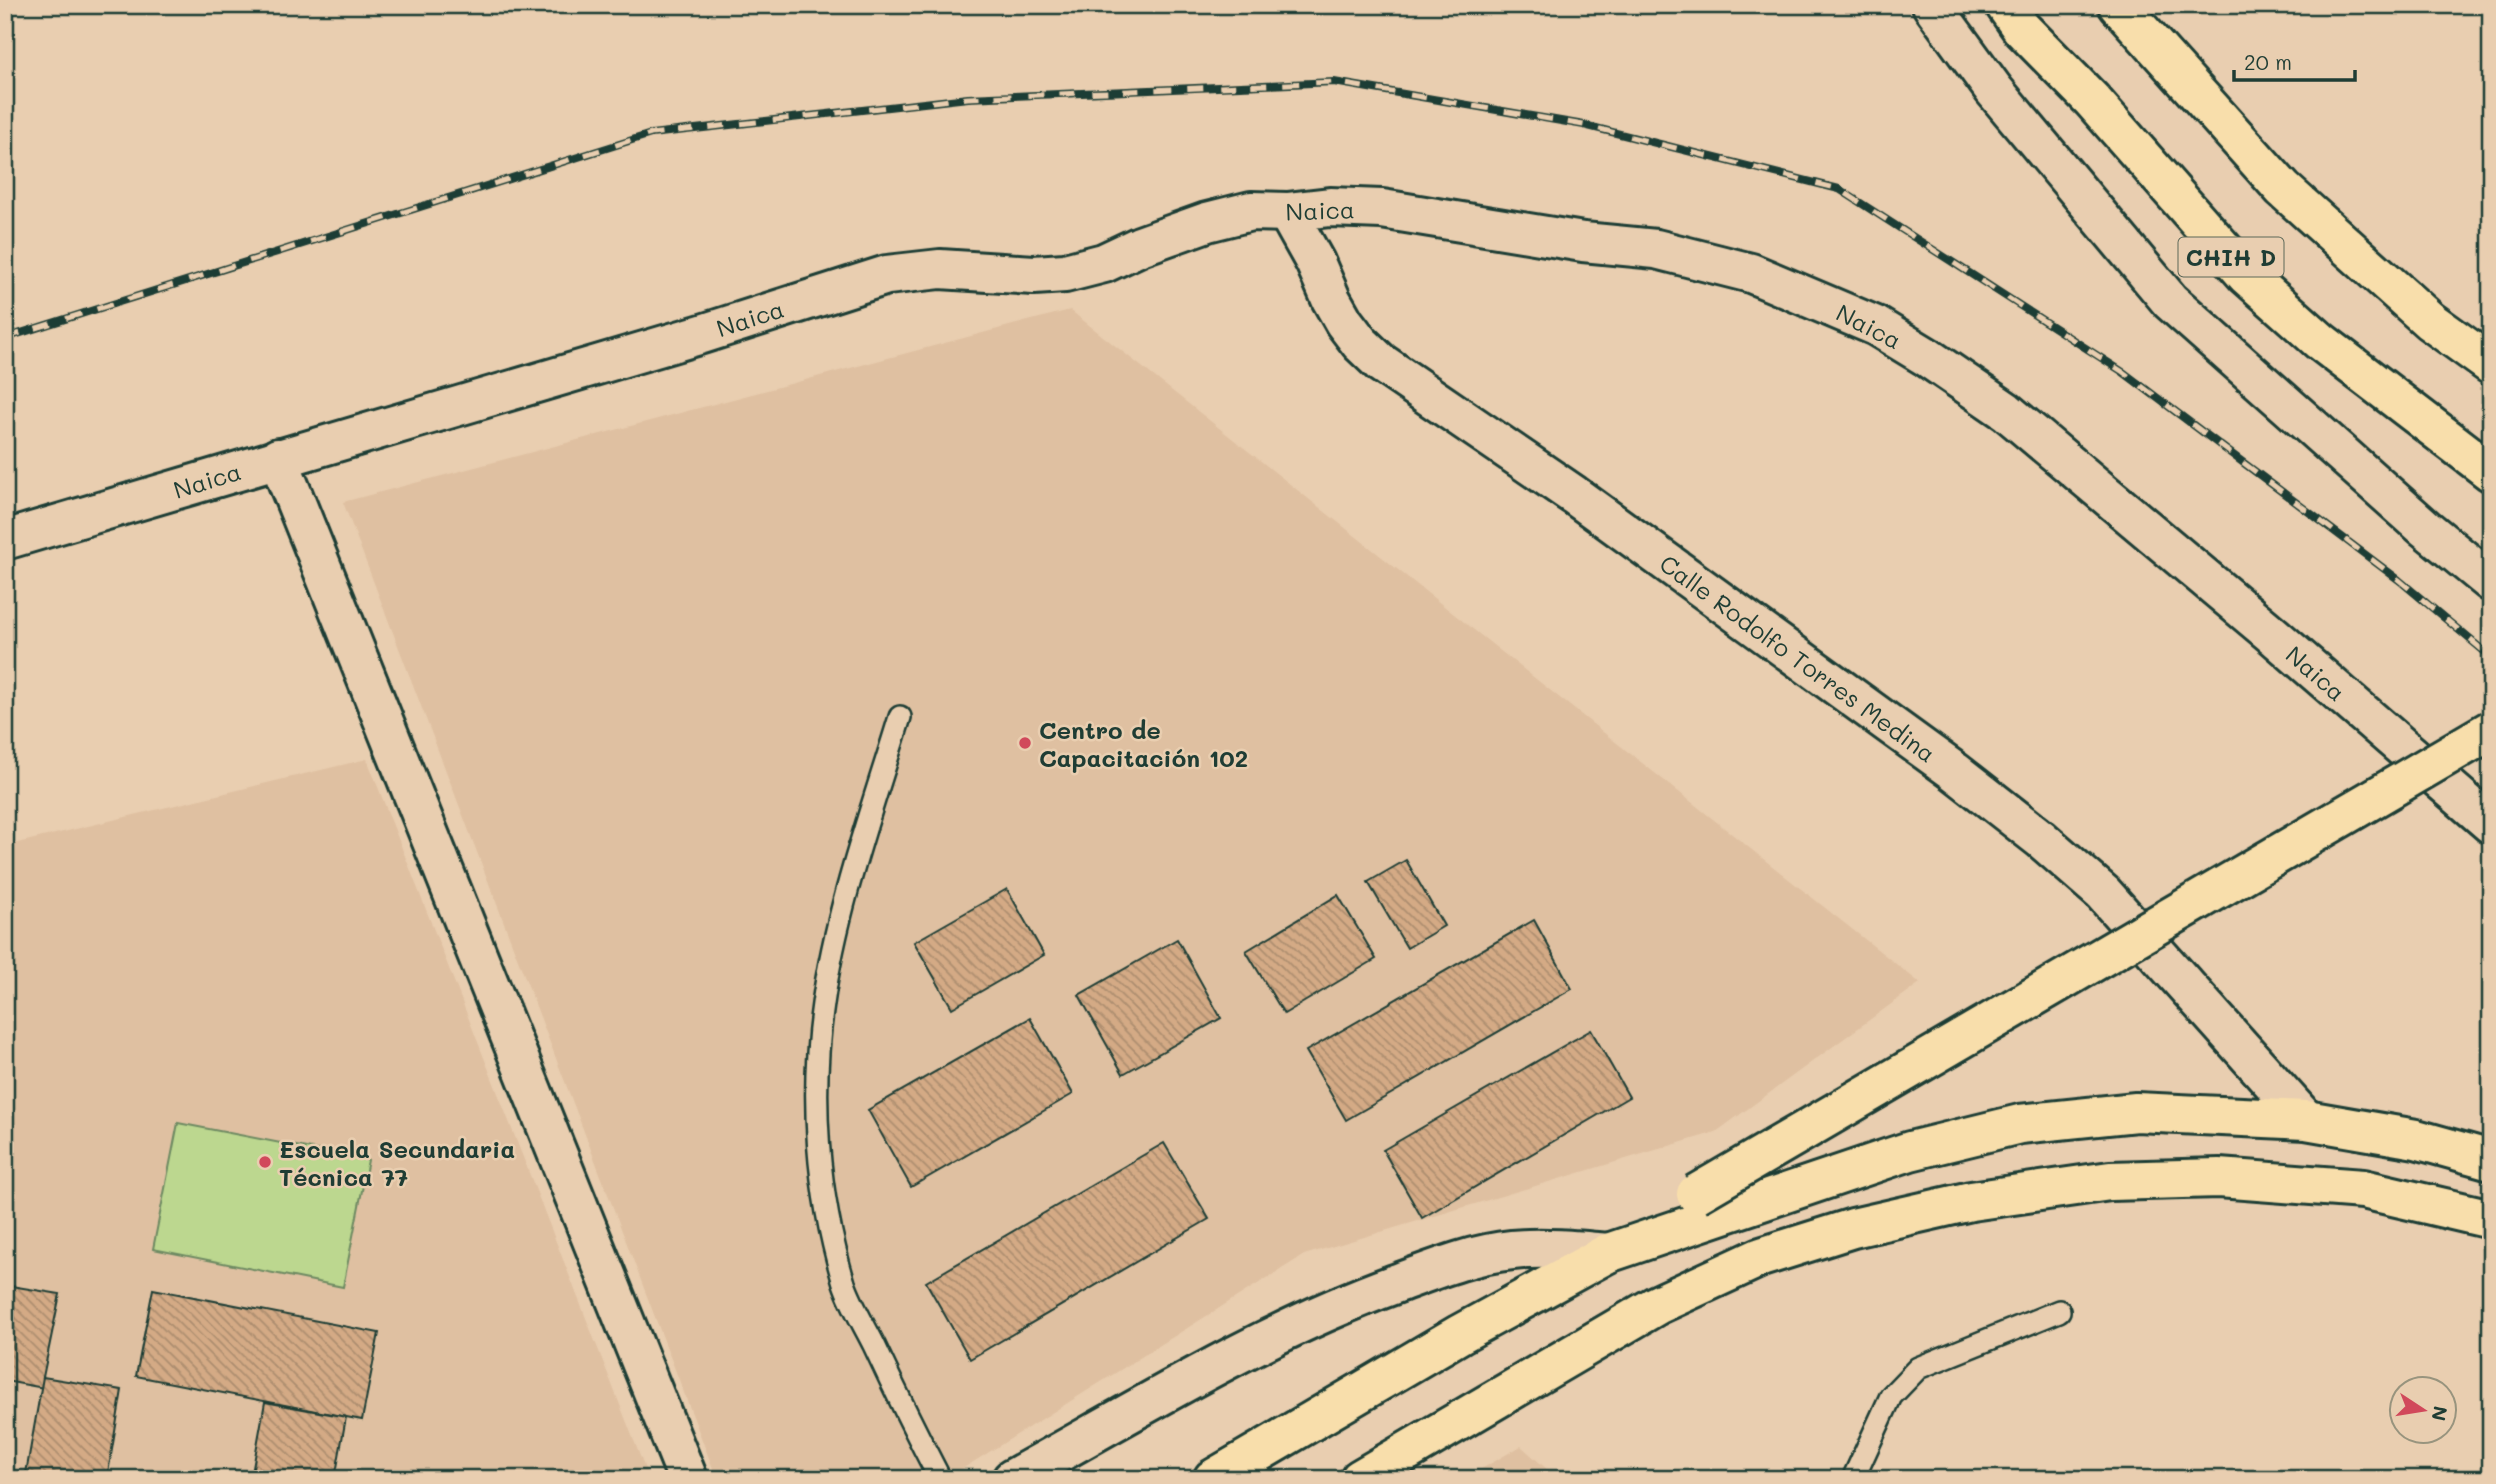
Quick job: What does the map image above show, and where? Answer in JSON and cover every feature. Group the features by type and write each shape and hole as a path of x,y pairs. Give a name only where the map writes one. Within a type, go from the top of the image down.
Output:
{"highway":[{"name":"CHIH D","path":"2005,5 2021,28 2101,110 2246,275 2320,341 2491,472"},
{"name":"CHIH D","path":"2131,13 2283,189 2430,321 2491,365"},
{"path":"1213,1479 1460,1334 1624,1247 1696,1194 2491,730"},
{"path":"1624,1247 1910,1151 2020,1124 2136,1112 2306,1120 2416,1139 2491,1160"},
{"path":"1360,1479 1657,1305 1761,1257 1853,1228 1971,1201 2110,1181 2219,1178 2362,1189 2491,1219"}],"street":[{"path":"1932,5 1994,90 2170,301 2425,528 2491,582"},
{"name":"Naica","path":"5,540 702,334 887,275 940,269 1034,275 1065,273 1104,263 1140,246 1207,222 1251,211 1287,212 1330,207 1382,209 1583,242 1656,249 1751,273 1876,326 2006,411 2274,636 2491,824"},
{"name":"Calle Rodolfo Torres Medina","path":"1287,212 1344,322 1360,343 1381,363 1574,495 1954,771 2041,839 2103,893 2306,1120"},
{"path":"278,458 688,1479"},
{"path":"1012,1479 1303,1322 1385,1287 1474,1257 1512,1250 1624,1247"}],"lane":[{"path":"900,717 859,850 823,1003 817,1066 818,1132 826,1212 845,1285 940,1479"},
{"path":"1853,1479 1891,1396 1918,1368 2059,1311"}],"shaded area":[{"name":"Centro de Capacitación 102","path":"1070,310 1920,983 1716,1132 1304,1255 946,1479 717,1479 343,502"},
{"name":"Escuela Secundaria Técnica 77","path":"367,759 649,1479 5,1479 5,846"},
{"path":"1521,1446 1558,1479 1464,1479"}],"green space":[{"path":"178,1123 368,1160 343,1287 153,1249"}],"building":[{"path":"1406,860 1444,926 1407,948 1368,882"},
{"path":"1007,889 1044,955 952,1008 914,942"},
{"path":"1338,895 1376,959 1284,1014 1246,951"},
{"path":"1534,920 1572,989 1346,1120 1306,1051"},
{"path":"1177,939 1221,1018 1123,1074 1079,995"},
{"path":"1030,1018 1073,1094 911,1187 868,1110"},
{"path":"1591,1030 1629,1097 1422,1218 1383,1150"},
{"path":"1164,1143 1209,1219 970,1359 926,1282"},
{"path":"5,1285 60,1294 43,1377 44,1388 5,1381"},
{"path":"153,1289 379,1333 362,1420 136,1376"},
{"path":"43,1377 122,1390 107,1479 25,1479"},
{"path":"265,1402 346,1417 335,1479 251,1479"}],"railway":[{"path":"5,338 651,134 968,98 1334,82 1584,125 1839,189 2123,372 2399,580 2491,657"}],"place":[{"name":"Centro de Capacitación 102","path":"1025,743"},
{"name":"Escuela Secundaria Técnica 77","path":"265,1162"}]}
